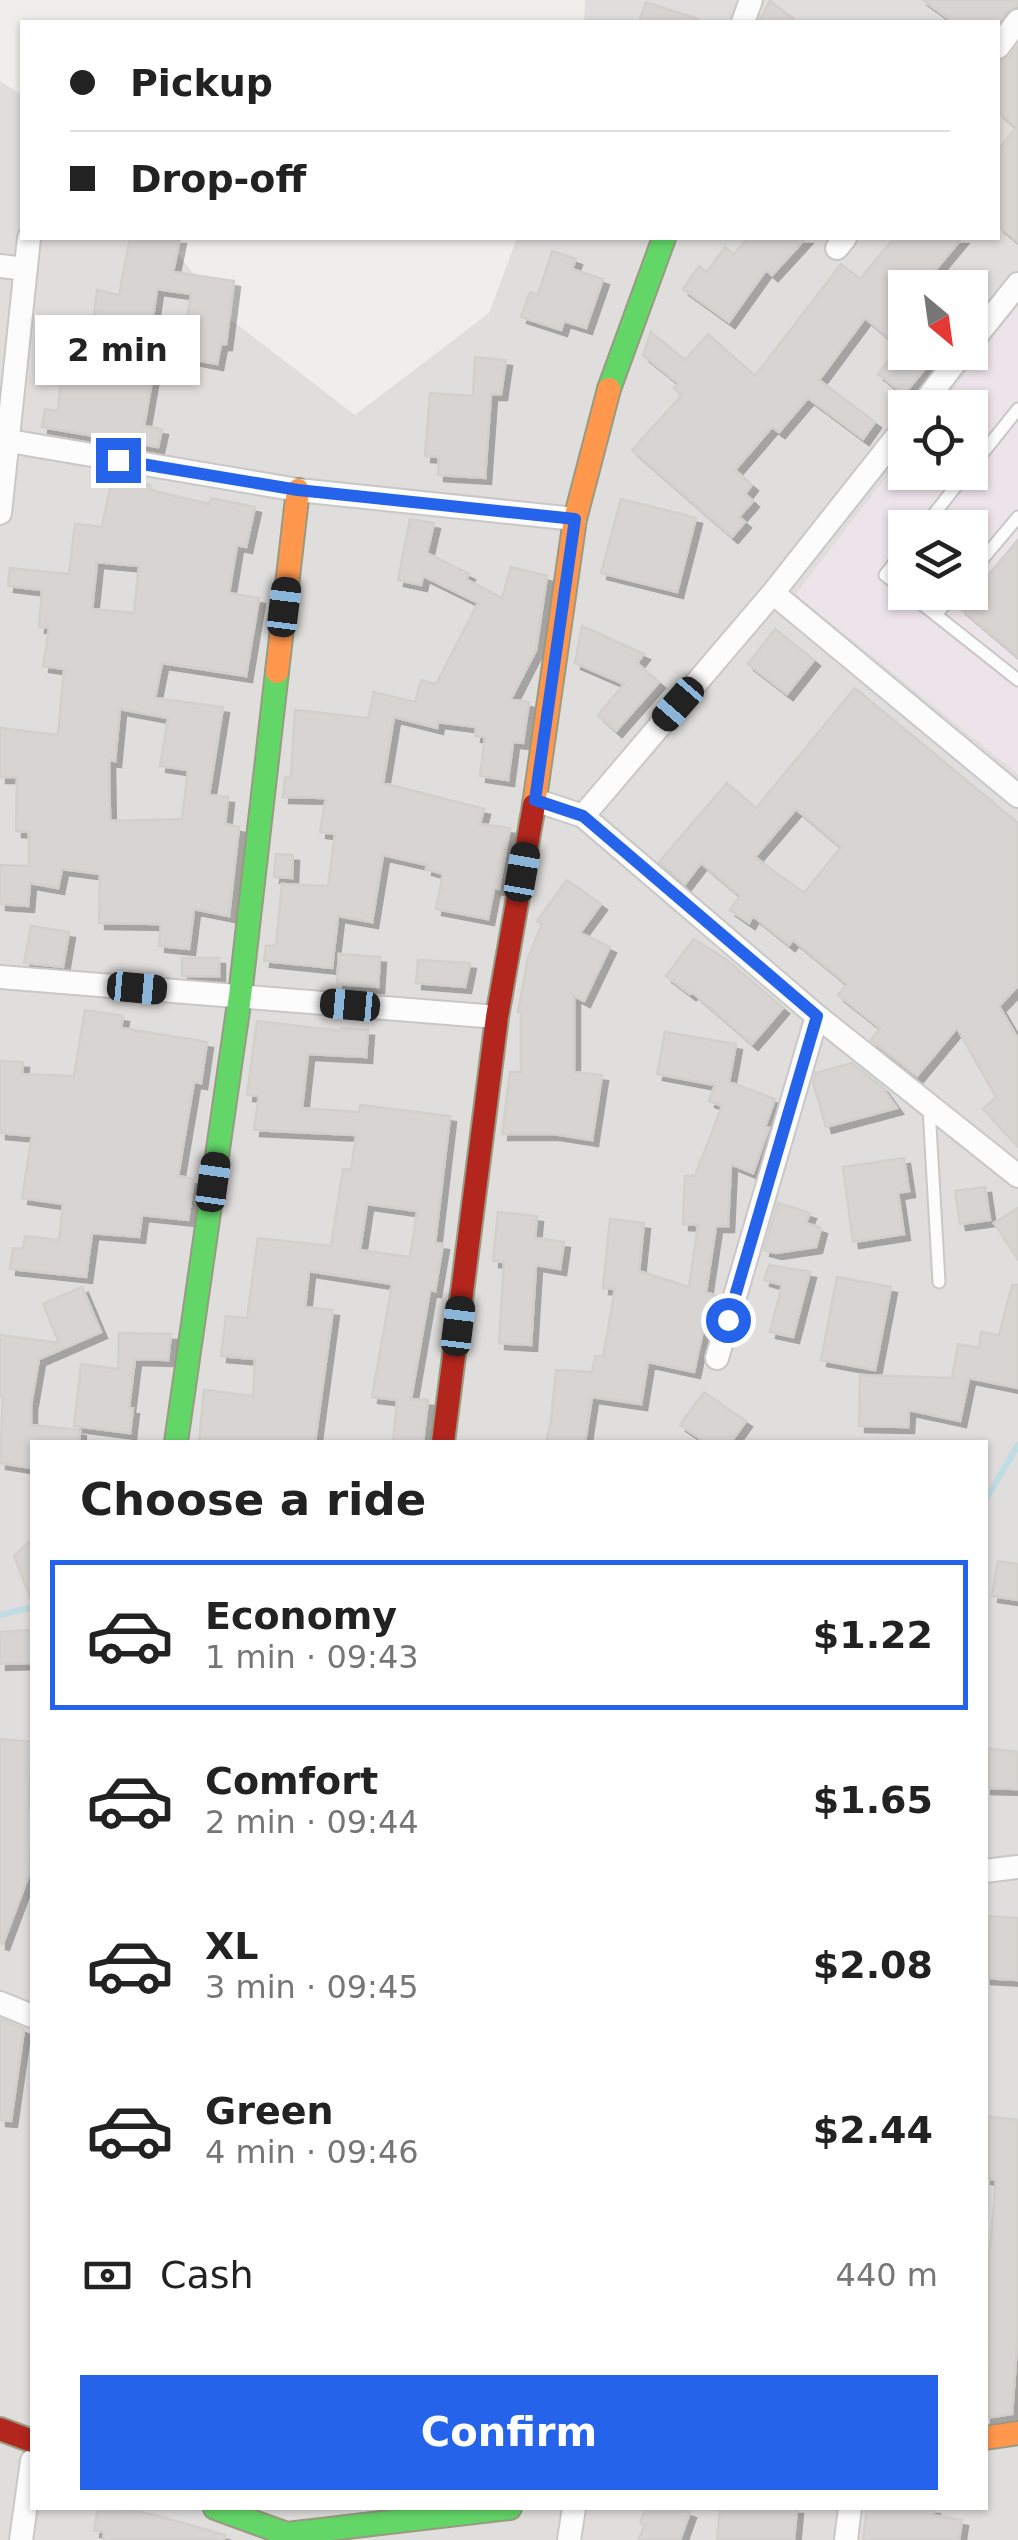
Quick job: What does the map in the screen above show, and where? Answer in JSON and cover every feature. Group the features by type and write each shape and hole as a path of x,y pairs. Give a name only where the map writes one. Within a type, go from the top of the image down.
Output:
{"street":[{"path":"1000,44 1018,21"},
{"path":"0,513 29,240"},
{"path":"443,1440 497,1017 535,800 575,519 609,388 663,240"},
{"path":"0,266 26,268"},
{"path":"988,322 1018,284"},
{"path":"934,390 950,370"},
{"path":"10,441 298,490 575,519"},
{"path":"583,816 773,593 888,448"},
{"path":"176,1440 240,996 298,490"},
{"path":"773,593 1018,796"},
{"path":"535,800 583,816 817,1016 1018,1176"},
{"path":"0,976 497,1017"},
{"path":"717,1358 817,1016"},
{"path":"988,1872 1018,1867"},
{"path":"0,2003 30,2015"},
{"path":"0,2428 30,2439"},
{"path":"988,2438 1018,2433"},
{"path":"21,2540 30,2476"},
{"path":"220,2510 287,2537 495,2510"},
{"path":"287,2537 291,2510"},
{"path":"570,2540 574,2510"},
{"path":"846,2540 850,2510"}],"lane":[{"path":"988,446 1018,409"},
{"path":"937,510 953,490"},
{"path":"988,553 1018,517"},
{"path":"929,610 1018,680"},
{"path":"936,615 940,610"},
{"path":"928,1104 938,1282"}],"shaded area":[{"path":"585,0 1018,0 1018,306 988,345 988,270 888,270 888,370 969,370 953,390 888,390 888,475 796,594 1018,774 1018,2540 0,2540 0,81 20,94 20,240 167,240 230,319 355,415 489,313 516,240 1000,240 1000,20 584,20"},
{"path":"1018,306 1018,774 796,594 888,475 888,490 988,490 988,390 953,390 969,370 988,370 988,345"}],"building":[{"path":"923,0 1018,0 1018,6 1000,20 950,20"},
{"path":"770,1 795,20 760,20"},
{"path":"646,2 697,19 697,20 640,20"},
{"path":"1018,46 1018,242 1000,228 1000,148 1016,127 1000,114 1000,61"},
{"path":"130,240 180,240 173,272 234,281 226,344 221,344 217,364 181,357 191,294 157,289 148,351 157,352 144,426 162,429 158,447 42,427 45,409 58,411 62,367 88,369 97,290 119,295"},
{"path":"746,240 804,240 772,275 766,270 729,322 683,289 699,266 707,272 725,247 734,254"},
{"path":"892,240 960,240 935,270 888,270 888,337 865,318 819,380 875,422 863,439 808,398 779,432 772,427 735,470 752,485 745,494 753,501 739,517 745,522 732,537 632,450 682,395 674,388 678,383 643,355 651,332 685,360 708,334 755,376 841,264 860,279"},
{"path":"552,251 576,259 572,269 603,279 586,328 564,321 561,330 521,317 530,292 538,295"},
{"path":"475,357 506,360 501,394 491,394 485,478 438,475 439,457 425,456 430,393 473,396"},
{"path":"888,362 888,370 924,370 907,390 899,390 878,374"},
{"path":"112,478 150,485 150,490 209,504 211,498 255,507 246,547 237,545 229,593 259,598 246,676 162,663 155,698 223,707 209,795 228,797 225,824 239,827 229,916 194,909 189,949 159,946 161,924 99,923 100,874 62,869 58,888 30,883 28,906 0,904 0,865 29,866 29,832 16,831 17,777 0,777 0,728 58,735 64,669 43,666 49,628 39,627 42,590 8,586 10,568 69,574 75,524 102,527","holes":["97,562 139,566 134,613 92,609","120,709 168,718 160,766 188,770 182,819 110,821 109,760 115,761"]},
{"path":"621,499 696,518 677,592 601,573"},
{"path":"410,519 434,523 427,553 469,574 466,579 502,598 511,567 547,576 536,650 511,699 529,702 523,743 513,742 508,780 480,776 485,737 475,736 476,727 438,722 437,728 394,717 383,783 484,809 480,824 510,828 499,889 494,888 488,919 436,909 443,874 426,869 427,865 383,855 372,922 338,916 332,968 264,961 266,946 276,945 282,884 328,886 335,834 320,832 326,798 283,797 285,777 291,777 295,710 368,718 374,692 415,702 421,680 436,684 478,603 423,576 421,585 398,580"},
{"path":"1018,540 1018,657 962,610 988,610 988,575"},
{"path":"582,626 644,654 637,663 659,682 616,731 598,715 624,684 575,663"},
{"path":"775,629 814,660 787,694 748,664"},
{"path":"855,688 1018,823 1018,986 999,1006 1018,1039 1018,1147 983,1109 996,1097 957,1028 917,1076 871,1040 880,1028 838,995 847,984 793,940 789,945 753,916 749,923 730,910 740,896 701,863 685,884 659,862 727,783 756,808","holes":["796,809 841,847 804,893 755,857"]},
{"path":"276,854 293,855 292,878 274,877"},
{"path":"567,880 601,904 580,933 610,947 584,1001 574,996 574,1072 602,1075 592,1140 554,1134 502,1134 510,1072 521,1072 518,1012 528,958 542,924 537,921"},
{"path":"31,926 69,932 63,967 24,963"},
{"path":"694,939 727,960 783,1008 752,1044 692,992 666,976"},
{"path":"339,954 380,957 378,987 337,984"},
{"path":"182,958 219,958 219,976 182,976"},
{"path":"418,960 470,963 465,987 416,983"},
{"path":"85,1010 123,1016 121,1028 207,1042 201,1083 194,1082 178,1176 194,1179 188,1220 142,1215 139,1237 92,1233 86,1277 10,1269 13,1248 23,1249 25,1236 59,1240 63,1204 22,1198 32,1136 0,1133 0,1061 23,1062 22,1074 74,1076"},
{"path":"257,1021 341,1031 368,1030 366,1057 308,1054 302,1108 359,1112 360,1105 450,1116 435,1243 443,1244 435,1291 430,1290 411,1399 428,1400 423,1440 393,1440 397,1400 372,1397 392,1284 309,1271 305,1307 333,1310 315,1440 199,1440 204,1390 253,1396 255,1359 221,1356 226,1316 247,1318 258,1238 331,1246 343,1169 351,1170 356,1135 254,1130 259,1096 247,1095","holes":["367,1204 417,1211 410,1257 360,1250"]},
{"path":"665,1032 736,1044 729,1082 775,1099 765,1127 769,1128 753,1173 731,1164 728,1226 716,1226 706,1292 716,1296 708,1322 705,1321 694,1372 648,1362 641,1404 592,1397 585,1440 546,1440 556,1370 592,1372 595,1356 603,1357 615,1289 603,1288 610,1219 644,1223 639,1271 689,1287 698,1225 683,1224 685,1176 695,1176 722,1106 709,1101 715,1085 657,1074"},
{"path":"852,1063 882,1087 897,1108 826,1127 813,1082 816,1073"},
{"path":"904,1158 909,1191 898,1193 904,1234 853,1242 843,1167"},
{"path":"985,1187 990,1220 960,1224 955,1191"},
{"path":"778,1203 810,1213 806,1223 821,1228 816,1247 776,1253 764,1250"},
{"path":"1018,1208 1018,1260 994,1223"},
{"path":"498,1212 537,1216 535,1238 564,1242 560,1269 536,1265 531,1345 499,1343 504,1262 493,1261"},
{"path":"769,1265 810,1272 793,1337 770,1332 782,1285 764,1280"},
{"path":"837,1277 891,1287 875,1370 821,1360"},
{"path":"1012,1285 1018,1285 1018,1388 969,1378 960,1421 909,1410 908,1427 859,1426 860,1375 952,1378 958,1344 979,1348 981,1332 999,1335"},
{"path":"82,1287 101,1332 39,1359 31,1425 80,1430 79,1440 30,1440 30,1468 0,1463 0,1335 59,1343 43,1304"},
{"path":"119,1333 171,1334 168,1360 135,1359 130,1433 74,1426 81,1364 118,1369"},
{"path":"704,1392 746,1421 732,1440 702,1440 680,1425"},
{"path":"30,1541 30,1596 14,1556"},
{"path":"998,1561 1018,1564 1018,1600 992,1596"},
{"path":"30,1630 30,1663 0,1664 0,1632"},
{"path":"0,1739 30,1742 30,1872 3,1944"},
{"path":"988,1748 1018,1752 1018,1789 988,1788"},
{"path":"988,1916 1018,1918 1018,1980 988,1978"},
{"path":"0,2019 24,2029 11,2121 0,2120"},
{"path":"988,2116 1018,2120 1018,2331 1012,2414 988,2418 988,2249 996,2180 988,2179"},
{"path":"98,2510 131,2510 225,2535 224,2540 103,2540 104,2532 94,2531"},
{"path":"645,2510 690,2512 680,2540 638,2540 645,2525 640,2523"},
{"path":"720,2510 797,2510 794,2540 717,2540"},
{"path":"867,2510 934,2510 933,2515 962,2520 959,2540 863,2540"}],"waterway":[{"path":"988,1496 1018,1445"},
{"path":"0,1615 30,1608"}],"traffic: fast":[{"path":"609,389 663,240"},
{"path":"176,1440 240,996 277,672"},
{"path":"221,2510 287,2534 493,2510"}],"traffic: slow":[{"path":"534,805 575,519 609,389"},
{"path":"277,672 298,490"},
{"path":"988,2438 1018,2433"}],"traffic: jam":[{"path":"443,1440 497,1017 534,805"},
{"path":"0,2429 30,2440"}],"route":[{"path":"118,460 298,490 575,519 535,800 583,816 817,1016 728,1320"}]}
